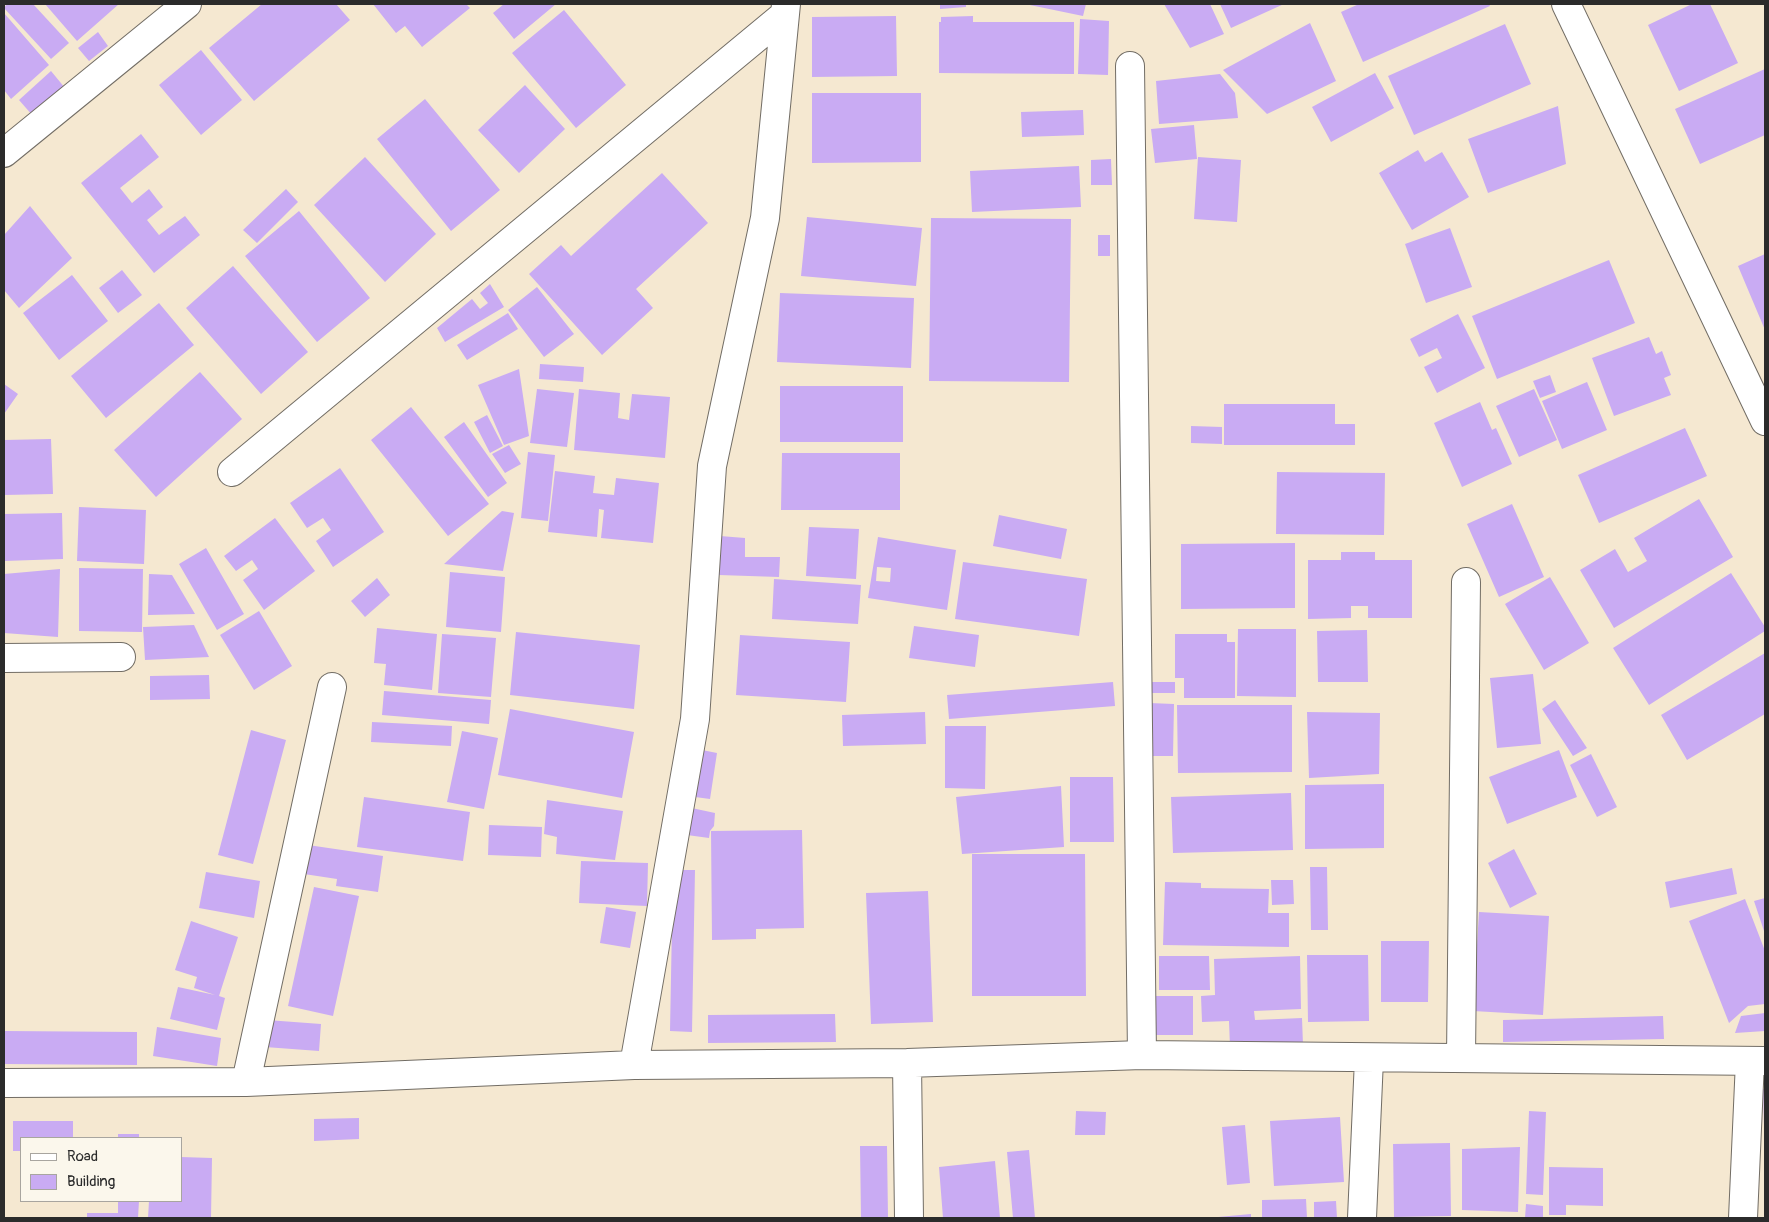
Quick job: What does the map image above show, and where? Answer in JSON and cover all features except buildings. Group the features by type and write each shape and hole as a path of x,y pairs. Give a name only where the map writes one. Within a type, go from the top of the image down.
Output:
{"street":[{"path":"4,153 187,4"},
{"path":"1566,4 1765,421"},
{"path":"232,472 785,10"},
{"path":"634,1065 695,719 712,466 765,218 785,10"},
{"path":"1130,66 1142,1055"},
{"path":"1462,1058 1466,582"},
{"path":"4,658 122,657"},
{"path":"246,1082 332,687"},
{"path":"4,1083 246,1082 634,1065 908,1063 1142,1055 1369,1059 1758,1061 1743,1218"},
{"path":"1362,1218 1369,1059"},
{"path":"908,1063 909,1218"}]}
